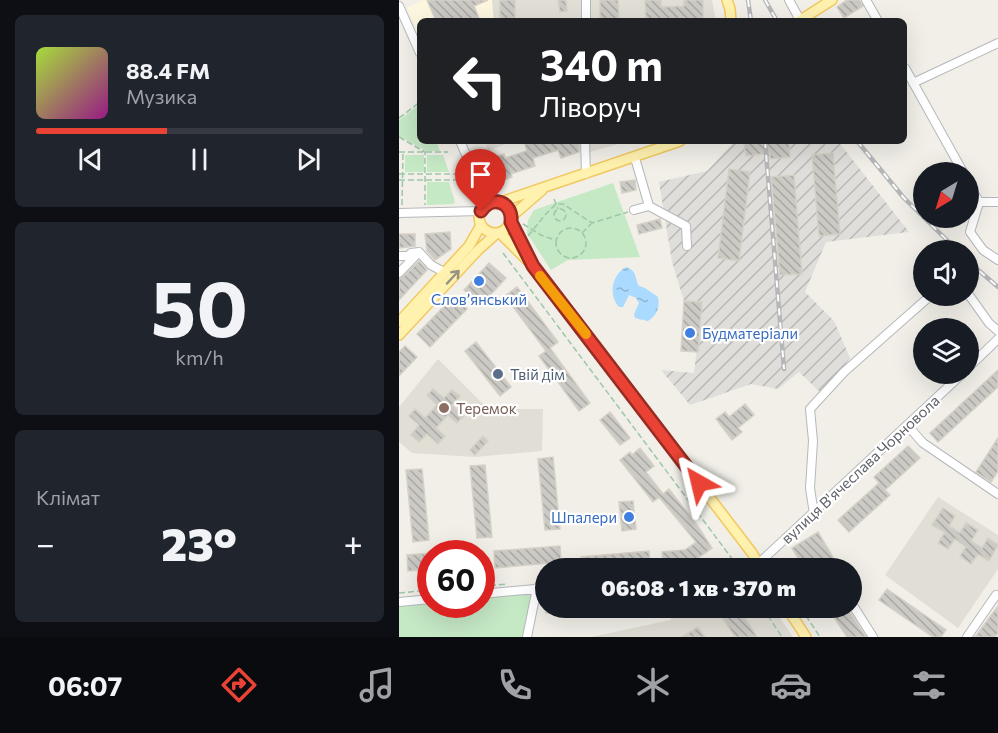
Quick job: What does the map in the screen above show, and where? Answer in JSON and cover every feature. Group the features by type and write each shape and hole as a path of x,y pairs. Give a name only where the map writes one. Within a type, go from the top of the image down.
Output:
{"main road":[{"path":"727,0 730,18"},
{"path":"805,18 832,0"},
{"path":"671,144 499,202 487,203 481,209 479,218 481,225 488,232 499,233 533,266 755,558"},
{"path":"399,335 478,250 507,229 511,219 546,186"},
{"path":"499,202 509,208 511,219 533,266"},
{"path":"399,322 469,246 481,225"},
{"path":"795,618 805,637"}],"street":[{"path":"586,0 586,18"},
{"path":"789,0 798,18"},
{"path":"866,0 876,18"},
{"path":"399,6 417,45"},
{"path":"913,83 998,43"},
{"path":"907,72 957,162"},
{"path":"401,213 481,209 461,144"},
{"path":"585,144 586,174"},
{"path":"467,157 499,202"},
{"path":"635,158 649,206"},
{"path":"979,202 998,202"},
{"path":"634,210 649,206 686,226 687,246"},
{"path":"971,228 970,232 983,250 998,260"},
{"path":"419,252 431,265 444,272"},
{"path":"399,256 419,252"},
{"path":"399,273 419,252"},
{"path":"814,514 810,488 813,441 810,409 844,372 919,306"},
{"path":"977,306 998,331"},
{"path":"979,357 998,339"},
{"name":"вулиця В'ячеслава Чорновола","path":"766,558 951,384"},
{"path":"907,425 923,443 998,494"},
{"path":"495,593 535,589"},
{"path":"967,637 996,596"},
{"path":"399,602 417,600"},
{"path":"527,637 535,611"},
{"path":"861,618 873,637"}],"path":[{"path":"399,118 417,104"},
{"path":"399,137 425,152"},
{"path":"399,152 448,152"},
{"path":"401,213 403,152"},
{"path":"425,152 425,213"},
{"path":"399,174 457,174"},
{"path":"399,180 460,180"},
{"path":"554,199 558,209"},
{"path":"525,239 557,204 563,204 592,223"},
{"path":"582,233 592,223 634,210"},
{"path":"523,224 556,241"},
{"path":"573,228 582,233 586,246 583,253 576,258 561,255 556,241 559,234 566,229 573,228"},
{"path":"503,254 731,558"},
{"path":"399,593 417,591"},
{"path":"770,618 782,637"},
{"path":"808,618 820,637"}],"shaded area":[{"path":"423,0 492,0 494,18 417,18 417,31 407,8"},
{"path":"492,0 583,0 582,18 494,18"},
{"path":"590,0 712,0 715,18 590,18"},
{"path":"486,144 506,144 488,151"},
{"path":"590,144 618,144 590,152"},
{"path":"732,144 840,144 909,232 826,242 805,292 834,321 850,358 822,394 799,372 778,389 751,384 690,405 661,370 694,373 702,303 684,301 672,262 659,182 707,171"},
{"name":"Теремок","path":"438,359 485,406 492,409 543,409 542,451 475,457 412,453 399,442 399,407"},
{"path":"938,497 998,535 998,569 958,628 885,575"},
{"path":"671,618 780,618 793,637 591,637 671,620"}],"green space":[{"path":"417,106 417,144 437,144 440,151 426,151 399,136 399,120"},
{"path":"405,155 424,155 424,172 405,172"},
{"path":"427,155 443,155 449,172 427,172"},
{"path":"427,182 449,182 455,202 427,205"},
{"path":"613,183 640,257 568,260 551,270 527,233 528,220 534,210"},
{"path":"535,588 527,637 399,637 399,602 417,600 417,618 495,618 495,593"}],"water":[{"path":"626,267 634,273 639,286 658,297 657,311 648,321 635,318 634,314 639,303 636,298 629,295 623,307 619,307 613,296 613,285 617,275"}],"building":[{"path":"427,0 488,0 474,6 479,18 435,18"},
{"path":"500,0 515,0 515,18 500,18"},
{"path":"558,0 566,0 567,11 560,12"},
{"path":"600,0 618,0 619,18 600,18"},
{"path":"645,0 661,0 661,7 684,6 684,0 703,0 703,18 646,18"},
{"path":"847,0 859,0 863,6 844,18 837,7"},
{"path":"525,144 579,144 579,152 561,158 558,150 533,158 535,166 511,174 512,177 497,182 493,179 486,160 504,154 505,158 527,151"},
{"path":"744,144 789,144 790,157 770,159 770,153 746,156"},
{"path":"833,153 840,234 819,236 812,155"},
{"path":"729,169 750,172 739,261 718,258"},
{"path":"794,175 802,274 780,275 771,177"},
{"path":"635,180 636,190 622,193 620,182"},
{"path":"660,219 662,228 639,234 637,225"},
{"path":"450,232 451,249 435,260 427,251 425,234"},
{"path":"399,234 415,234 415,246 399,248"},
{"path":"419,261 427,270 399,300 399,279"},
{"path":"489,263 506,278 481,305 464,290"},
{"path":"517,287 558,342 550,348 590,403 579,411 539,356 546,351 505,296"},
{"path":"454,296 467,309 430,347 417,334"},
{"path":"684,301 702,302 698,352 681,351"},
{"path":"476,342 511,387 500,396 465,351"},
{"path":"405,346 417,357 399,376 399,352"},
{"path":"998,370 998,387 938,442 930,433"},
{"path":"433,389 444,398 452,390 460,396 452,405 464,416 457,423 448,415 436,428 445,436 438,444 427,434 419,442 411,435 419,425 409,416 415,409 425,418 437,405 427,395"},
{"path":"745,404 754,415 738,428 742,432 732,440 716,419 725,412 729,417"},
{"path":"610,412 630,438 620,445 600,420"},
{"path":"483,436 488,441 475,455 470,450"},
{"path":"998,438 998,471 991,482 976,472"},
{"path":"908,446 920,458 885,490 890,495 849,532 838,520 879,483 874,477"},
{"path":"640,448 654,466 646,472 663,494 669,489 712,548 698,558 662,558 662,552 685,550 696,542 659,497 653,502 620,460 630,452 632,455"},
{"path":"553,457 560,529 545,530 538,459"},
{"path":"485,465 492,537 477,538 470,466"},
{"path":"422,469 429,540 413,542 406,470"},
{"path":"633,501 636,529 622,531 619,502"},
{"path":"943,508 955,516 949,526 960,533 966,523 978,530 971,541 982,548 988,538 998,545 989,561 978,554 971,564 960,556 966,547 955,539 948,549 938,543 945,532 932,525"},
{"path":"818,532 833,558 798,558 792,548"},
{"path":"560,546 561,558 535,558 535,564 495,568 495,551"},
{"path":"649,551 650,558 581,558"},
{"path":"417,554 417,570 408,571 407,555"},
{"path":"887,589 946,630 941,637 933,637 879,600"},
{"path":"998,606 998,633 995,637 975,637"},
{"path":"723,618 745,618 757,637 735,637"},
{"path":"835,618 854,618 866,637 847,637"},
{"path":"698,627 705,637 682,637"}],"railway":[{"path":"748,0 751,18"},
{"path":"765,0 775,18"},
{"path":"765,144 784,369"},
{"path":"859,144 904,198 947,240"},
{"path":"979,271 998,287"}],"slow traffic":[{"path":"540,276 586,334"}],"place":[{"name":"Слов’янський","path":"479,281"},
{"name":"Будматеріали","path":"690,333"},
{"name":"Твій дім","path":"498,374"},
{"name":"Теремок","path":"444,408"},
{"name":"Шпалери","path":"629,517"}],"route":[{"path":"481,211 487,203 494,201 501,202 509,208 512,216 511,222 518,239 533,266 699,483"}]}
